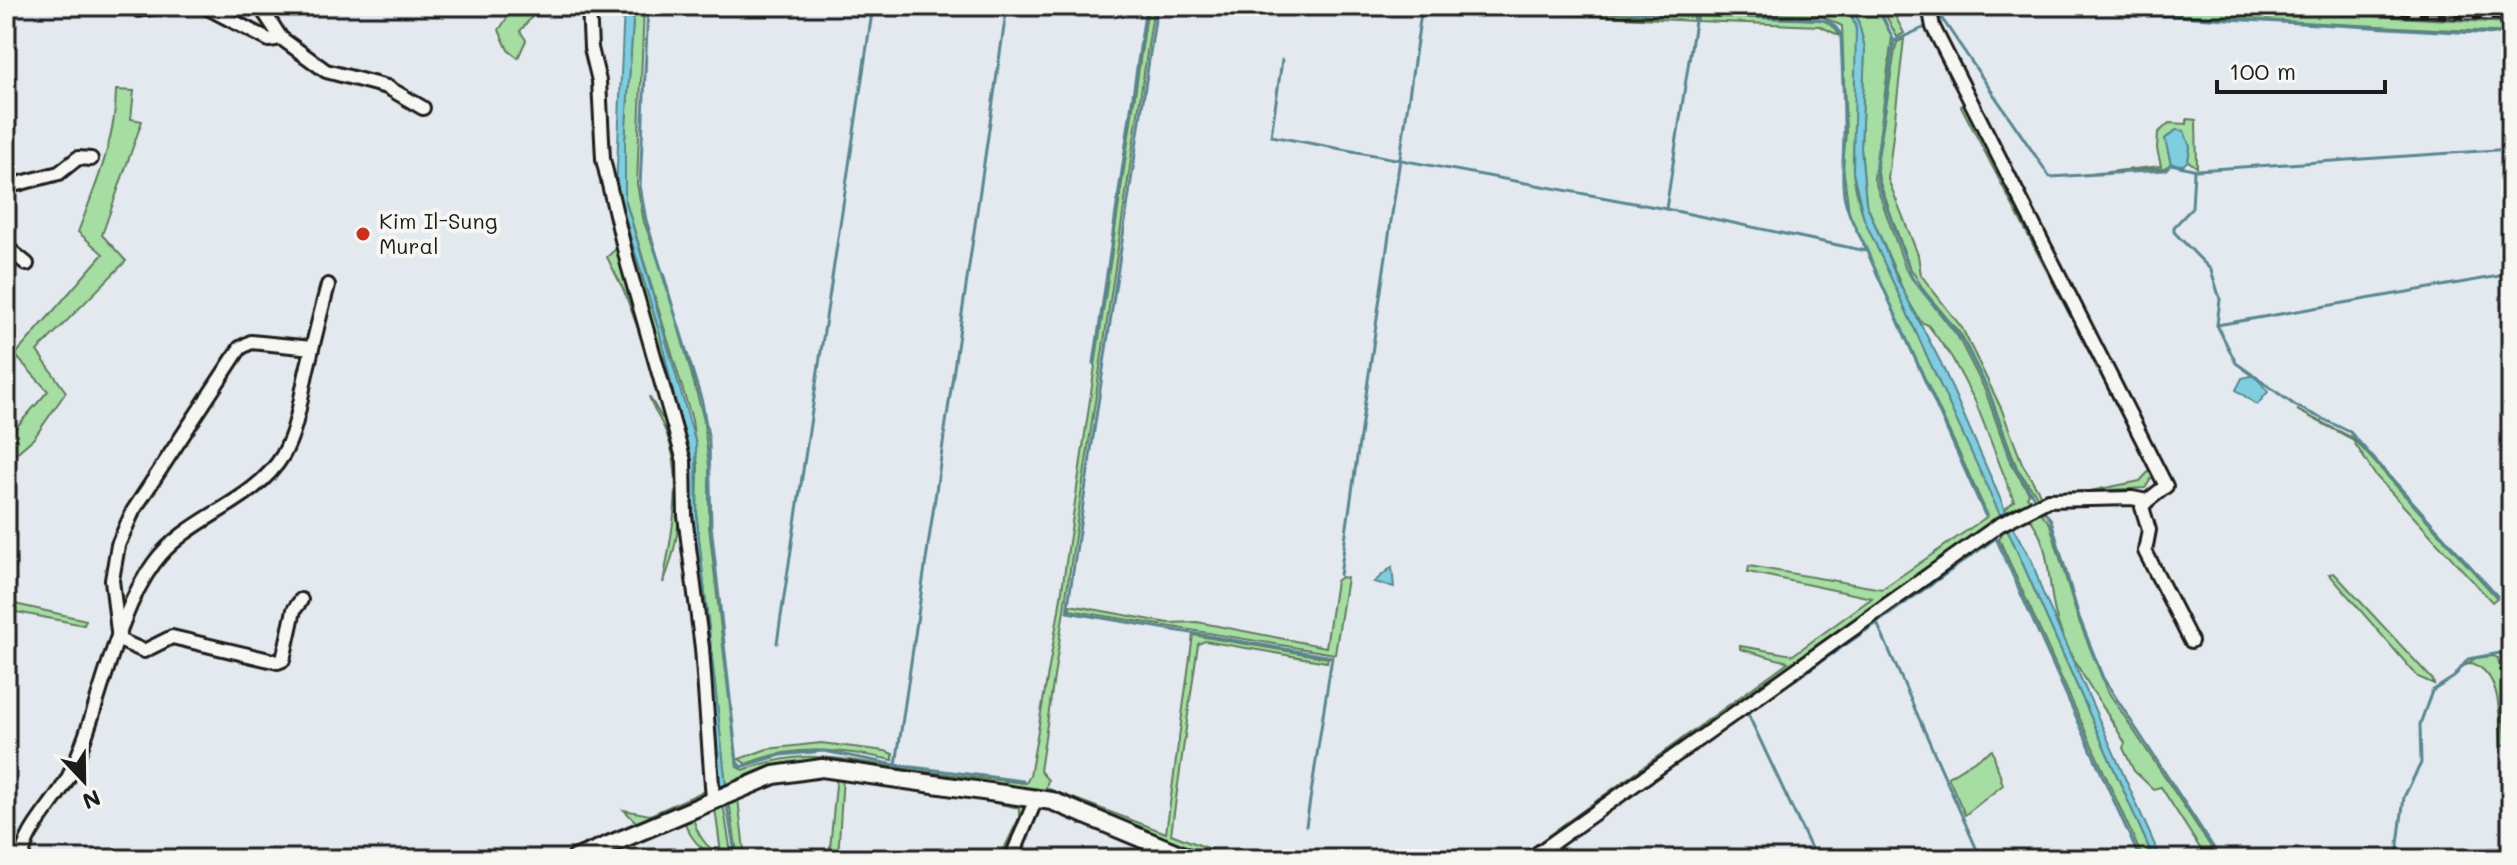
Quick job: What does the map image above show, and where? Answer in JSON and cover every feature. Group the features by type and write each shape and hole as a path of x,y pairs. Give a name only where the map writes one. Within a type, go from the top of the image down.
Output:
{"street":[{"path":"139,10 162,6"},
{"path":"204,6 269,40 281,38"},
{"path":"260,6 281,38 326,71 387,87 423,108"},
{"path":"589,6 591,48 599,81 603,159 625,252 684,461 685,516 702,648 713,799"},
{"path":"1929,6 1933,27 2166,486 2142,507 2149,530 2145,551 2191,641"},
{"path":"2365,6 2511,13"},
{"path":"6,187 59,173 78,158 91,159"},
{"path":"6,247 27,264"},
{"path":"22,859 23,847 62,790 74,766 119,640 154,562 203,518 265,479 282,455 294,431 328,285"},
{"path":"119,640 112,580 118,545 133,511 240,348 251,342 312,348"},
{"path":"1530,859 1999,525 2048,500 2132,498 2147,501"},
{"path":"119,640 144,651 172,637 278,662 283,660 294,610 301,600"},
{"path":"575,859 774,775 822,768 1052,801 1191,859"},
{"path":"1011,859 1036,799"}],"green space":[{"path":"515,6 541,6 520,31 526,40 518,58 508,50 499,30"},
{"path":"634,6 644,6 637,184 644,222 665,278 703,416 709,466 709,526 737,767 743,770 784,759 819,757 1026,783 1030,776 1059,610 1148,6 1154,6 1040,771 1048,780 1046,788 1166,833 1193,635 1328,658 1327,662 1205,641 1198,644 1171,834 1236,859 1204,859 1053,798 768,771 726,786 697,520 698,467 692,420 625,199 625,141"},
{"path":"1424,6 1694,16 1693,21"},
{"path":"1563,6 1846,7 1854,21 1858,40 1853,171 1864,219 2000,514 2014,501 1975,401 1951,356 1928,325 1921,322 1906,297 1866,203 1861,148 1865,48 1855,9 1851,6 1876,6 1892,37 1874,179 1906,270 1958,337 1985,390 2011,464 2029,493 2027,497 2034,503 1527,859 1516,859 1788,662 1740,649 1740,646 1793,655 1872,598 1748,572 1749,566 1882,589 1988,516 1849,213 1843,166 1846,132 1842,26 1821,16"},
{"path":"1881,6 1890,6 1904,33 1897,37"},
{"path":"1995,6 2169,6 2511,23 2511,33"},
{"path":"1698,16 1823,20 1840,36 1820,26 1697,21"},
{"path":"1904,39 1888,179 1918,255 1921,275 1962,328 2001,408 2022,463 2042,497 2039,499 2017,468 1990,394 1962,336 1925,292 1909,266 1879,180 1877,164 1895,50 1897,42"},
{"path":"116,90 134,91 131,119 142,121 102,235 126,261 37,351 66,392 34,438 6,462 6,439 48,391 15,355 103,254 78,232 108,145"},
{"path":"1965,101 2155,473 2145,488 2090,491 2140,481 2150,470 1961,106"},
{"path":"2187,119 2196,120 2197,167 2188,161 2190,147 2184,132 2176,130 2165,139 2171,164 2164,168 2081,175 2161,166 2157,149 2158,133 2169,123 2187,124"},
{"path":"611,176 660,334 691,472 689,519 720,788 717,790 704,650 687,523 685,451"},
{"path":"618,247 650,361 624,291 607,257"},
{"path":"649,396 662,418 670,420 679,482 675,543 663,583 673,528 675,471 667,435"},
{"path":"2297,410 2353,438 2497,598 2492,602 2375,475 2352,439"},
{"path":"2038,509 2050,524 2077,616 2107,690 2219,859 2207,859 2161,787 2153,789 2134,771 2123,748 2125,743 2073,657 2055,612 2042,541 2027,515"},
{"path":"2006,526 2154,859 2143,859 1999,539"},
{"path":"2334,573 2434,684 2418,677 2329,574"},
{"path":"1341,577 1347,578 1335,654 1069,610 1070,605 1168,623 1197,622 1326,647 1336,581"},
{"path":"6,602 86,620 84,625 6,610"},
{"path":"2476,658 2498,658 2506,698 2511,697 2511,704 2503,713 2505,737 2511,736 2511,744 2501,746 2494,687 2482,669 2472,663 2463,666"},
{"path":"821,743 885,751 893,754 893,760 818,750 782,753 746,764 739,759 767,749"},
{"path":"1992,750 2003,785 1965,815 1948,777"},
{"path":"837,774 843,775 838,859 829,859"},
{"path":"898,783 1027,802 1028,812 1007,859 999,859 1019,818 1019,808"},
{"path":"709,789 709,794 638,824 624,810 650,815"},
{"path":"728,795 738,798 745,859 738,859"},
{"path":"722,797 732,859 708,853 692,836 684,821","holes":["715,808 721,853 702,840 693,817"]}],"water":[{"path":"624,6 634,6 625,141 625,199 696,444 697,520 726,786 720,788 689,519 691,472 660,334 616,190"},
{"path":"1841,6 1855,9 1865,48 1861,148 1866,203 1897,279 1941,363 2006,512 2000,515 1864,219 1853,172 1856,28 1851,13"},
{"path":"2176,130 2184,131 2190,147 2188,161 2183,165 2171,164 2165,139"},
{"path":"2255,375 2268,392 2257,405 2236,390 2242,378"},
{"path":"2011,524 2032,561 2042,591 2161,859 2154,859 2006,526"},
{"path":"1392,567 1394,587 1374,582"}],"waterway":[{"path":"648,6 640,187 646,220 702,402 709,442 711,525 737,762 741,767 781,755 824,751 896,765 1023,781"},
{"path":"777,643 873,6"},
{"path":"896,765 1007,6"},
{"path":"1094,363 1146,6"},
{"path":"1157,6 1067,612 1332,657 1306,826"},
{"path":"1340,575 1422,6"},
{"path":"1516,6 1814,19 1826,21 1836,28 1841,35 1843,186 1848,211 1985,515"},
{"path":"1878,6 1894,41 1876,163 1877,180 1912,278 1963,341 1988,390 2013,464 2036,501"},
{"path":"2087,11 2511,35"},
{"path":"1666,209 1696,15"},
{"path":"1937,21 1941,18 1945,23 2050,177 2165,170 2171,164 2197,170 2511,149"},
{"path":"1894,41 1930,25"},
{"path":"1282,60 1271,136 1666,209 1866,251"},
{"path":"2194,171 2192,208 2174,227 2174,232 2211,270 2220,299 2217,325 2236,363 2296,406 2350,432 2497,596"},
{"path":"2217,325 2511,274"},
{"path":"2041,507 2051,520 2079,617 2103,678 2221,859"},
{"path":"1981,859 1877,623 1996,538 2140,859"},
{"path":"1745,714 1877,623"},
{"path":"2400,859 2398,844 2404,797 2421,763 2420,724 2432,691 2454,677 2468,659 2511,651"},
{"path":"1747,712 1816,859"},
{"path":"1541,859 1736,720"},
{"path":"726,800 736,859"},
{"path":"2433,859 2461,850 2511,848"}],"railway":[{"path":"2248,6 2511,19"}],"place":[{"name":"Kim Il-Sung Mural","path":"363,234"}]}
